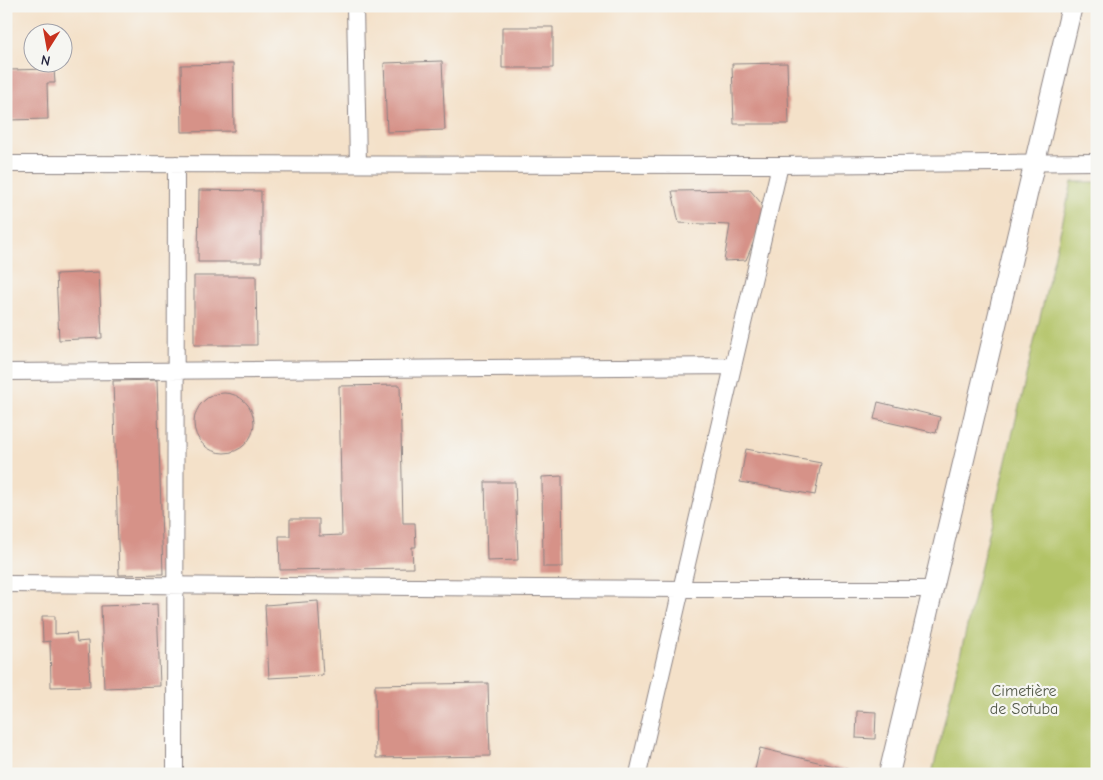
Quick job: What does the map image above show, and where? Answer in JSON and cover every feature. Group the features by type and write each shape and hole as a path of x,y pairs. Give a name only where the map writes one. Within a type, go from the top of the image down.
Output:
{"street":[{"path":"355,6 358,164"},
{"path":"889,774 1072,6"},
{"path":"6,164 780,165 1097,162"},
{"path":"175,774 176,164"},
{"path":"638,774 780,165"},
{"path":"6,372 733,366"},
{"path":"6,584 933,589"}],"green space":[{"name":"Cimetière de Sotuba","path":"1072,182 1097,182 1097,774 932,774"}],"building":[{"path":"502,27 553,27 553,68 502,68"},
{"path":"442,61 445,130 387,132 384,63"},
{"path":"787,63 789,124 734,124 732,64"},
{"path":"233,64 234,131 182,132 181,65"},
{"path":"8,70 54,72 55,83 47,83 48,119 9,120"},
{"path":"199,190 261,191 261,262 198,262"},
{"path":"750,190 767,210 746,260 724,261 730,225 679,223 672,191"},
{"path":"99,272 102,338 59,340 56,274"},
{"path":"194,276 256,276 257,345 194,345"},
{"path":"157,380 163,574 119,575 113,381"},
{"path":"400,385 403,523 415,523 416,547 412,547 413,568 280,570 279,536 290,536 290,519 319,519 319,536 342,535 339,386"},
{"path":"218,393 230,393 241,398 249,406 254,417 252,435 241,448 230,453 218,453 207,448 199,440 194,429 194,417 199,406 207,398"},
{"path":"878,402 940,417 936,433 874,419"},
{"path":"746,449 821,463 815,495 740,482"},
{"path":"562,476 563,567 543,567 542,477"},
{"path":"485,482 515,482 518,560 487,561"},
{"path":"318,601 323,675 269,678 265,605"},
{"path":"157,604 160,686 104,688 101,606"},
{"path":"42,616 55,616 55,634 76,633 77,642 88,641 90,686 51,687 50,641 43,642"},
{"path":"488,683 490,756 376,758 375,685"},
{"path":"857,711 876,712 875,739 856,738"},
{"path":"760,748 863,773 863,774 754,774"}]}
